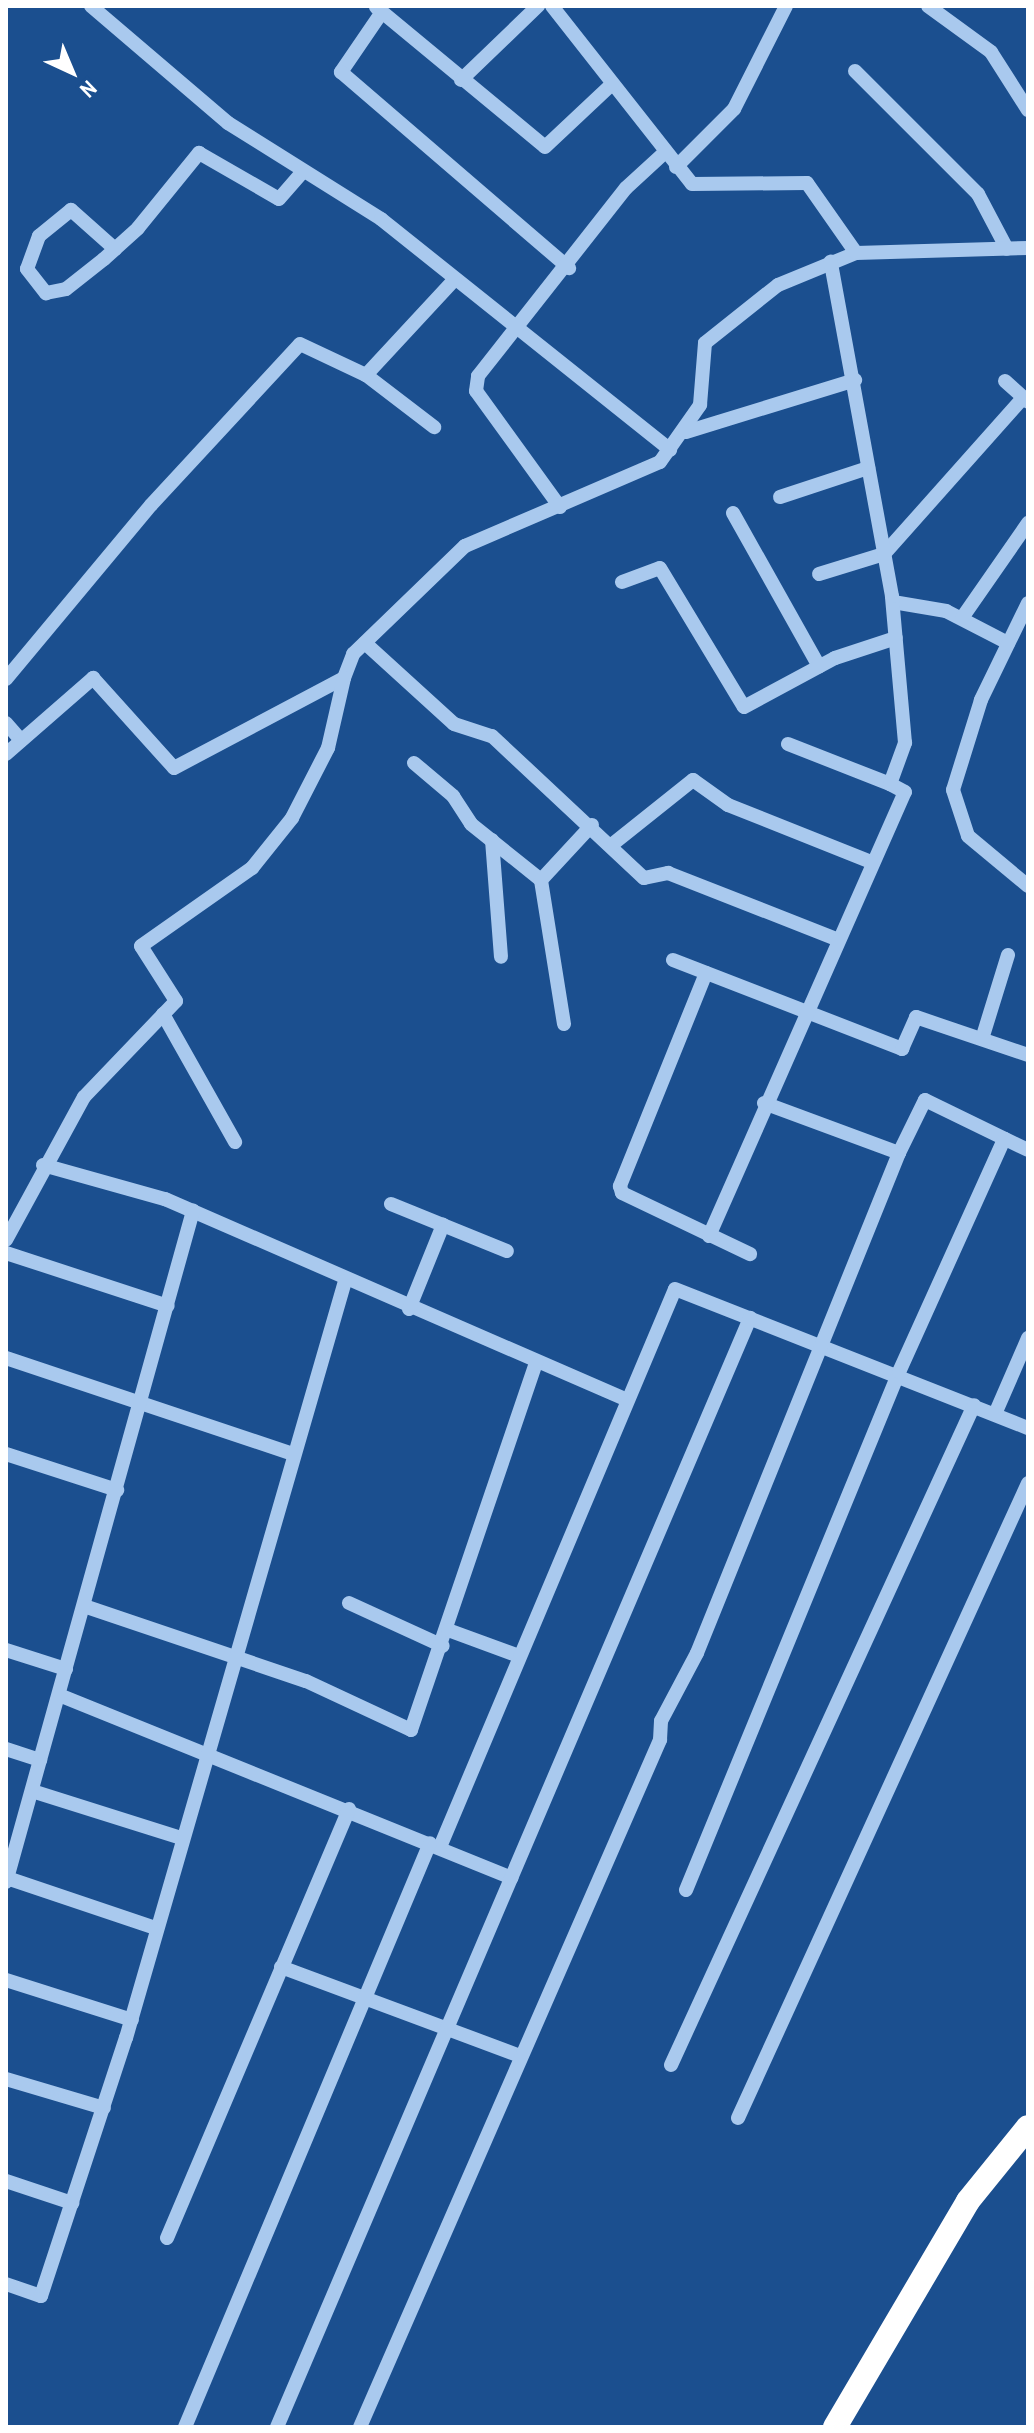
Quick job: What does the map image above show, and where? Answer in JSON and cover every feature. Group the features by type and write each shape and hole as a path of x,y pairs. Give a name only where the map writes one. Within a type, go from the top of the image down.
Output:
{"highway":[{"path":"835,2427 968,2201 1028,2127"}],"street":[{"path":"91,6 228,123 381,219 516,330 670,450"},
{"path":"461,80 538,6"},
{"path":"552,6 676,167 703,188 807,183 856,253"},
{"path":"676,167 734,109 786,6"},
{"path":"928,6 991,52 1028,110"},
{"path":"569,268 341,72 379,9 545,147 612,84"},
{"path":"855,71 978,194 1007,249"},
{"path":"115,249 71,210 39,236 27,269 38,288 56,294 115,249 199,153 279,199 303,171"},
{"path":"560,507 476,391 488,358 569,268 626,188 664,153"},
{"path":"6,1240 43,1165 84,1097 176,1001 141,946 252,868 292,818 328,748 344,678 365,643 465,546 505,523 560,507 650,467 670,450 686,432 700,405 713,333 778,285 856,253 1028,248"},
{"path":"831,262 855,380 893,602 905,743 890,784"},
{"path":"366,375 455,279"},
{"path":"6,679 151,505 300,344 366,375 434,427"},
{"path":"686,432 855,380"},
{"path":"819,574 884,554 1026,400 1005,381"},
{"path":"780,497 868,468"},
{"path":"733,513 819,666"},
{"path":"962,618 1028,523"},
{"path":"622,582 660,568 744,707 819,666 896,638"},
{"path":"893,602 962,618 1008,643"},
{"path":"1028,603 956,762 953,790 968,836 1028,886"},
{"path":"365,643 454,724 481,728 614,843 644,878 668,873 836,939"},
{"path":"6,754 93,678 174,768 344,678"},
{"path":"6,723 21,740"},
{"path":"709,1236 869,861 905,792 788,744"},
{"path":"414,763 492,840 541,880 564,1024"},
{"path":"614,843 693,780 728,805 869,861"},
{"path":"541,880 592,825"},
{"path":"492,840 501,957"},
{"path":"982,1039 1008,955"},
{"path":"673,960 902,1049 916,1017 1028,1055"},
{"path":"706,973 620,1186 709,1236 750,1254"},
{"path":"163,1014 235,1142"},
{"path":"360,2427 518,2055 697,1653 819,1344 899,1153 925,1100 1028,1150"},
{"path":"764,1103 899,1153"},
{"path":"686,1890 899,1372 1004,1139"},
{"path":"43,1165 193,1211 409,1309 625,1399"},
{"path":"391,1204 507,1251"},
{"path":"156,1928 7,1880 11,1847 32,1791 142,1404 193,1211"},
{"path":"409,1309 443,1225"},
{"path":"6,1253 168,1306"},
{"path":"6,2284 41,2296 132,2020 205,1748 235,1658 345,1281"},
{"path":"185,2427 364,1999 519,1656 625,1399 675,1289 899,1372 1028,1428"},
{"path":"277,2427 449,2030 750,1318"},
{"path":"995,1414 1028,1338"},
{"path":"6,1358 293,1454"},
{"path":"84,1606 306,1681 408,1731 443,1646 536,1362"},
{"path":"671,2065 974,1405"},
{"path":"6,1454 117,1490"},
{"path":"738,2118 1028,1483"},
{"path":"349,1603 443,1646"},
{"path":"448,1630 519,1656"},
{"path":"6,1650 66,1669"},
{"path":"59,1695 205,1748 511,1878"},
{"path":"6,1749 40,1760"},
{"path":"32,1791 181,1838"},
{"path":"167,2238 349,1809"},
{"path":"281,1967 518,2055"},
{"path":"6,1980 132,2020"},
{"path":"6,2079 104,2108"},
{"path":"6,2181 72,2203"}]}
